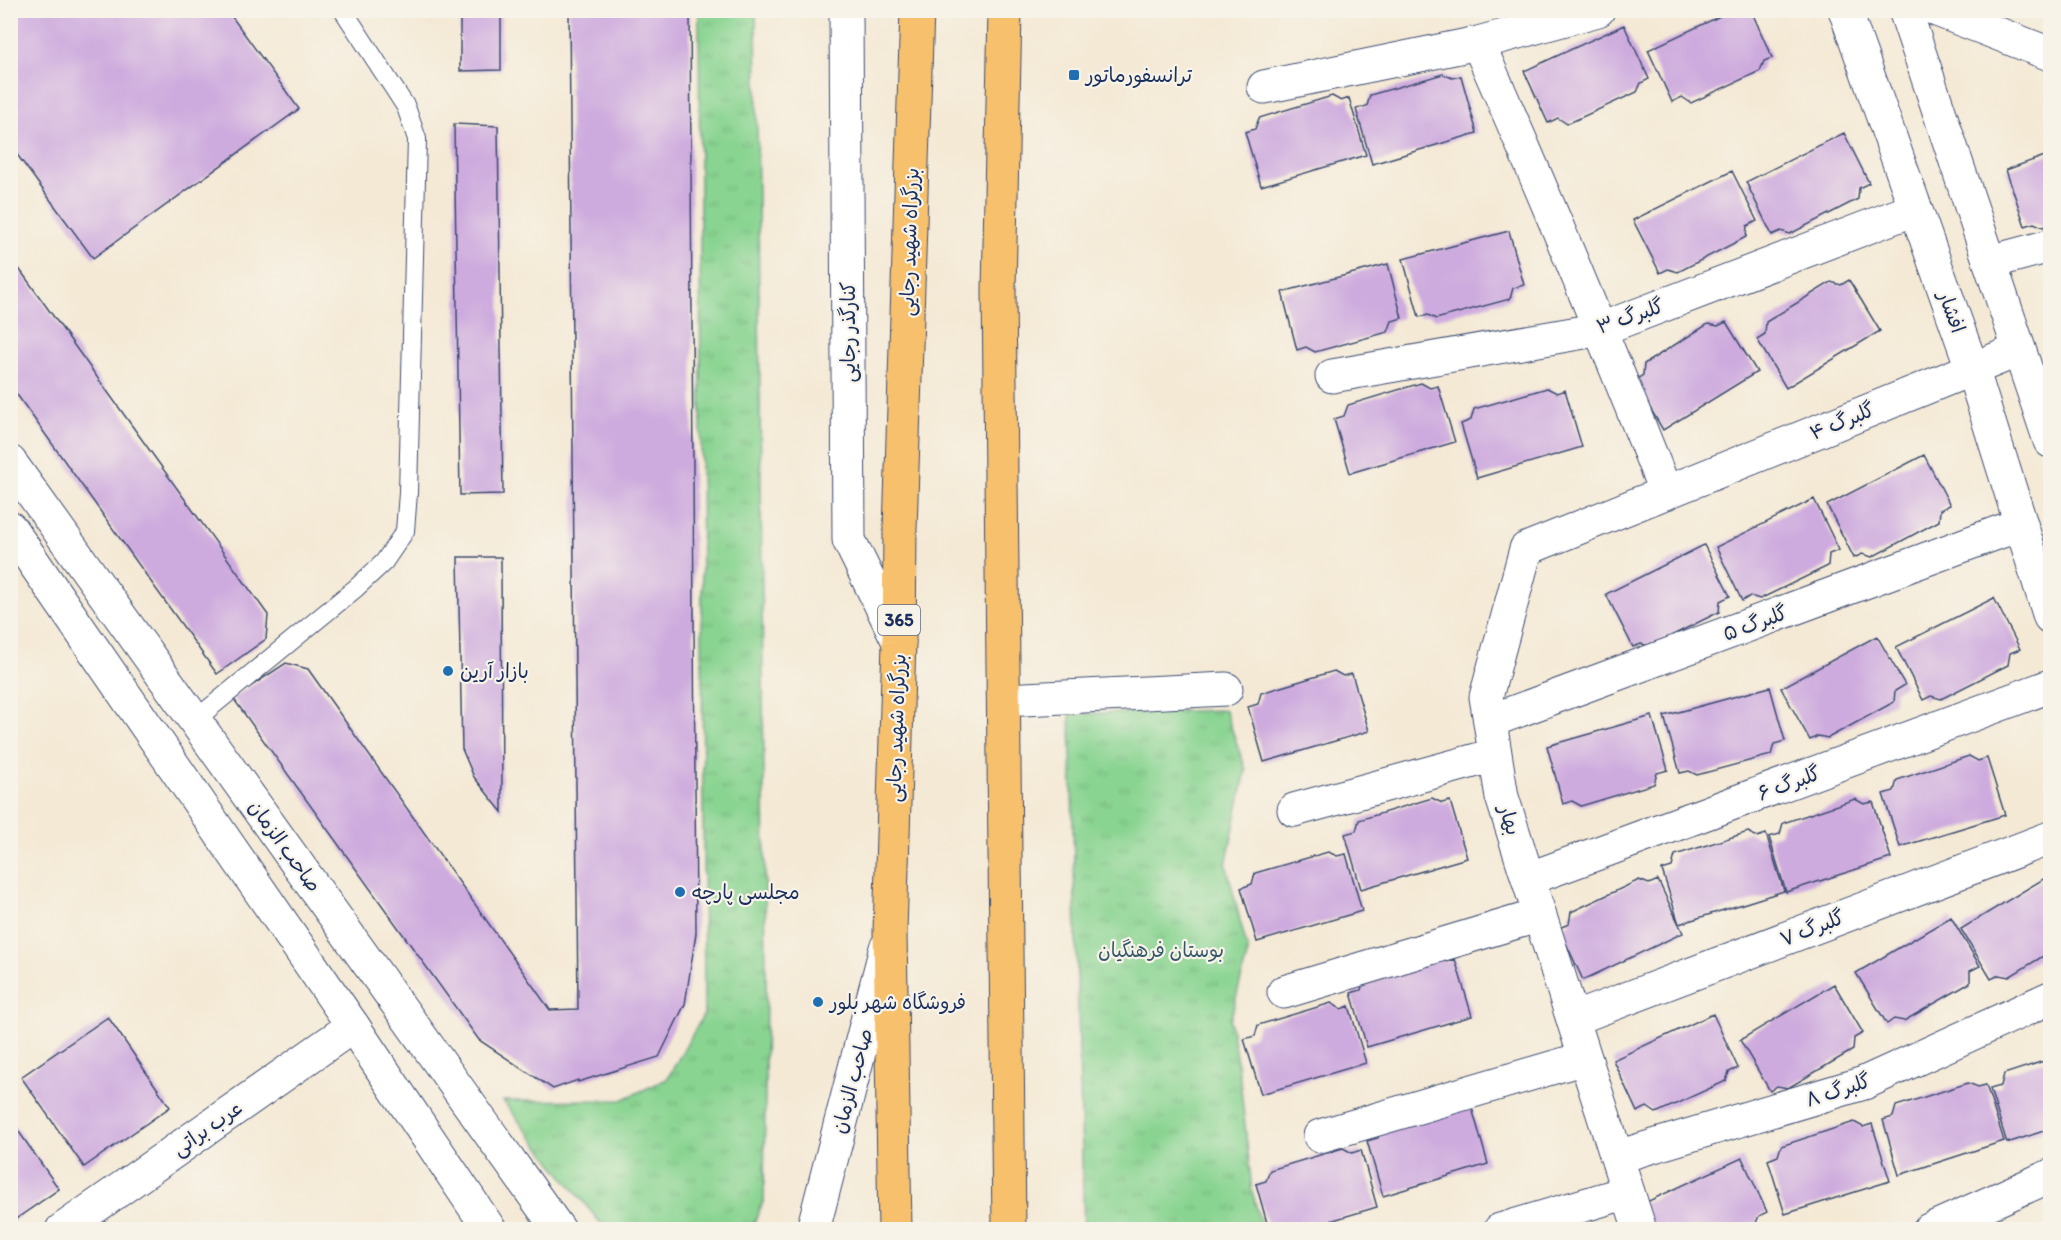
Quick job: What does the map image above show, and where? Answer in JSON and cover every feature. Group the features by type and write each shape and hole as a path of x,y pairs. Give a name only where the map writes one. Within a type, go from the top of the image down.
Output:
{"highway":[{"name":"بزرگراه شهید رجایی","path":"895,1230 890,932 917,10"},
{"path":"1005,10 999,290 1009,1230"}],"street":[{"name":"کنارگذر رجایی","path":"846,10 849,540 899,642"},
{"path":"1264,87 1478,44 1598,10"},
{"name":"افشار","path":"1845,10 1972,368 2050,617"},
{"path":"1905,10 2019,350 2047,420"},
{"path":"1937,10 2050,54"},
{"path":"1478,44 1534,169 1601,329 1666,493"},
{"name":"گلبرگ ۳","path":"1332,376 1601,329 1915,209"},
{"path":"1990,262 2050,246"},
{"name":"گلبرگ ۴","path":"1666,493 2019,350"},
{"name":"صاحب الزمان","path":"10,462 560,1230"},
{"name":"بهار","path":"1640,1230 1502,797 1486,697 1526,549 1666,493"},
{"name":"گلبرگ ۵","path":"1490,721 2021,524"},
{"path":"10,528 490,1230"},
{"name":"گلبرگ ۶","path":"1528,879 2050,686"},
{"path":"1004,700 1226,688"},
{"path":"1294,810 1495,755"},
{"name":"گلبرگ ۷","path":"1573,1019 2050,838"},
{"path":"1284,992 1540,915"},
{"name":"صاحب الزمان","path":"813,1230 890,932"},
{"name":"گلبرگ ۸","path":"1617,1157 1864,1083 2050,998"},
{"name":"عرب براتی","path":"62,1230 352,1026"},
{"path":"1320,1136 1585,1058"},
{"path":"1929,1230 2050,1176"},
{"path":"1500,1230 1628,1192"}],"lane":[{"path":"195,720 356,588 384,562 405,531 408,494 417,139 406,107 343,10"}],"green space":[{"path":"699,11 756,11 766,976 764,1200 751,1229 605,1229 503,1101 622,1100 667,1079 704,1014"},
{"name":"بوستان فرهنگیان","path":"1225,710 1246,770 1226,864 1248,952 1230,1021 1240,1079 1252,1191 1262,1229 1084,1229 1070,714"}],"building":[{"path":"10,10 227,10 299,109 93,258 10,145"},
{"path":"460,10 501,10 501,70 460,71"},
{"path":"569,10 690,10 696,933 685,1004 659,1057 553,1089 479,1040 233,698 286,663 308,669 550,1010 578,1009"},
{"path":"1733,10 1751,10 1772,58 1764,61 1760,71 1691,103 1682,97 1672,102 1648,50"},
{"path":"1624,25 1649,79 1641,83 1637,92 1567,124 1558,118 1548,123 1524,71"},
{"path":"1443,74 1452,78 1461,76 1477,133 1372,164 1356,109 1367,106 1370,95"},
{"path":"1332,96 1341,101 1349,98 1366,155 1261,186 1245,132 1255,129 1259,118"},
{"path":"454,124 498,126 503,494 460,495"},
{"path":"1844,133 1869,183 1859,188 1858,199 1790,234 1781,231 1772,235 1746,182"},
{"path":"2050,154 2050,225 2043,227 2034,223 2025,226 2006,170"},
{"path":"1732,171 1757,221 1747,226 1746,237 1678,272 1668,269 1660,273 1633,220"},
{"path":"1509,231 1524,285 1513,288 1510,299 1436,319 1428,315 1419,317 1403,259"},
{"path":"10,256 268,615 266,639 217,674 10,385"},
{"path":"1388,264 1402,318 1392,321 1388,332 1315,352 1306,347 1297,350 1282,292"},
{"path":"1849,280 1880,331 1786,388 1757,339 1765,334 1766,322 1831,282 1841,285"},
{"path":"1726,322 1757,372 1663,430 1634,381 1643,375 1644,364 1708,324 1718,326"},
{"path":"1421,383 1430,388 1438,386 1455,442 1350,473 1334,419 1344,416 1348,405"},
{"path":"1547,388 1557,393 1565,390 1582,447 1477,478 1461,424 1471,420 1474,409"},
{"path":"1924,455 1950,505 1940,510 1939,521 1872,557 1862,554 1854,558 1827,505"},
{"path":"1814,499 1839,550 1829,554 1828,566 1760,599 1750,596 1742,601 1716,547"},
{"path":"1704,545 1730,596 1720,601 1719,612 1651,646 1641,644 1633,647 1606,594"},
{"path":"458,557 501,557 502,812 474,777 462,749"},
{"path":"1994,598 2020,649 2010,653 2008,665 1941,699 1931,696 1923,700 1896,647"},
{"path":"1877,636 1905,685 1895,691 1894,702 1828,738 1818,736 1810,740 1781,688"},
{"path":"1334,671 1343,676 1352,674 1369,731 1264,762 1248,707 1258,704 1261,693"},
{"path":"1770,687 1785,741 1774,744 1771,755 1697,775 1689,771 1680,773 1664,716"},
{"path":"1652,716 1668,770 1657,773 1654,784 1581,806 1572,801 1563,804 1547,746"},
{"path":"1969,756 1978,761 1987,758 2005,815 1900,847 1883,794 1894,791 1897,780"},
{"path":"1432,798 1442,803 1450,801 1467,858 1361,889 1345,834 1356,831 1359,820"},
{"path":"1855,799 1864,804 1873,802 1891,858 1786,892 1769,837 1780,834 1783,823"},
{"path":"1748,832 1757,837 1766,834 1784,891 1679,924 1662,870 1672,867 1675,855"},
{"path":"1328,852 1337,856 1346,854 1362,911 1257,942 1241,888 1252,884 1255,873"},
{"path":"2050,875 2050,952 2009,977 1999,975 1991,979 1961,929"},
{"path":"1639,880 1649,884 1658,880 1683,933 1583,980 1559,928 1569,924 1571,912"},
{"path":"1951,917 1980,966 1970,971 1970,983 1904,1021 1894,1019 1887,1024 1856,973"},
{"path":"1437,957 1447,962 1455,959 1472,1016 1367,1047 1351,993 1361,990 1364,979"},
{"path":"1834,984 1863,1033 1854,1038 1853,1050 1788,1088 1777,1086 1770,1091 1740,1040"},
{"path":"1331,1003 1341,1009 1349,1006 1366,1063 1261,1094 1244,1039 1255,1036 1258,1025"},
{"path":"1713,1014 1738,1068 1729,1072 1726,1081 1656,1113 1647,1107 1637,1112 1613,1060"},
{"path":"108,1017 170,1107 84,1167 21,1077"},
{"path":"2050,1059 2050,1129 2007,1143 1990,1089 2001,1086 2004,1074"},
{"path":"1968,1083 1978,1087 1986,1085 2004,1141 1899,1175 1883,1120 1893,1117 1896,1106"},
{"path":"1472,1108 1488,1164 1383,1196 1367,1141 1378,1138 1381,1127"},
{"path":"10,1119 59,1189 10,1223"},
{"path":"1854,1122 1863,1127 1872,1124 1890,1181 1785,1214 1768,1160 1778,1156 1781,1146"},
{"path":"1343,1148 1352,1153 1361,1150 1377,1207 1300,1230 1269,1230 1256,1184 1266,1181 1270,1170"},
{"path":"1742,1158 1767,1212 1759,1216 1755,1225 1744,1230 1654,1230 1642,1204"}],"place":[{"name":"ترانسفورماتور","path":"1074,75"},
{"name":"بازار آرین","path":"448,671"},
{"name":"مجلسی پارچه","path":"680,892"},
{"name":"فروشگاه شهر بلور","path":"818,1002"}]}
